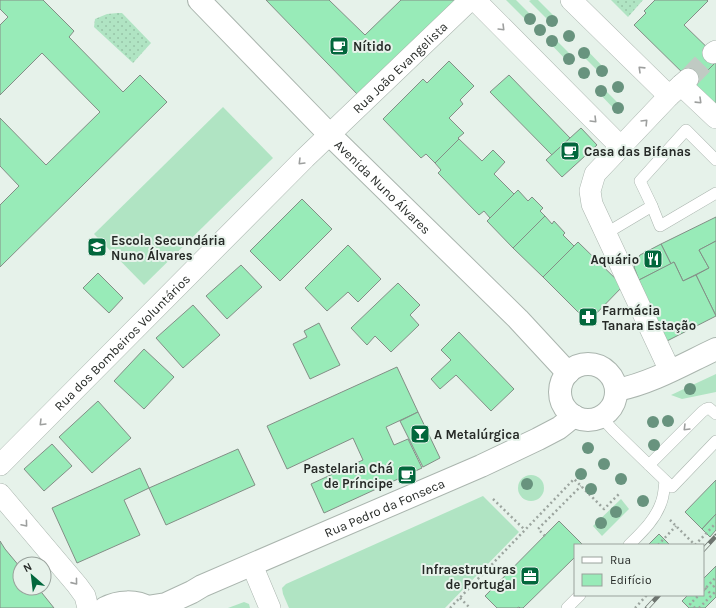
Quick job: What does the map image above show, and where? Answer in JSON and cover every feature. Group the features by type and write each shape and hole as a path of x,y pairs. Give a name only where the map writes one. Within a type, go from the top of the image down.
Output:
{"main road":[{"name":"Avenida Nuno Álvares","path":"199,0 329,134 518,320 568,373"},
{"path":"617,390 648,381 716,349"},
{"path":"590,364 605,369 615,382 617,390 614,404 610,410 602,418 593,420 586,420 574,416 567,411 560,396 560,388 568,373 574,368 590,364"},
{"name":"Rua Pedro da Fonseca","path":"148,607 187,600 202,586 481,466 559,428 574,416"},
{"path":"105,608 123,602 135,603 148,607"}],"street":[{"name":"Rua João Evangelista","path":"329,134 470,0"},
{"path":"474,0 621,147"},
{"path":"571,0 680,87 716,118"},
{"path":"670,371 605,234 592,204 590,191 595,174 680,87"},
{"name":"Rua dos Bombeiros Voluntários","path":"0,465 329,134"},
{"path":"0,494 77,584 85,596 88,608"},
{"path":"252,565 270,608"}],"lane":[{"path":"716,160 686,130 640,180 660,226 716,193"},
{"path":"605,234 652,206"},
{"path":"649,465 702,412 709,408 716,414"},
{"path":"602,418 672,487 716,441"},
{"path":"630,544 647,527 656,515 662,501 665,481"},
{"path":"567,608 579,596"}],"path":[{"path":"450,608 574,479 604,509 620,494"},
{"path":"545,536 538,529 581,486"},
{"path":"493,499 525,530"},
{"path":"666,517 694,544"},
{"path":"696,544 716,523"},
{"path":"659,544 676,526"},
{"path":"712,595 704,590 716,577"},
{"path":"713,587 716,584"},
{"path":"699,608 716,591"},
{"path":"635,608 646,596"},
{"path":"694,608 690,604 698,596"},
{"path":"460,598 470,608"}],"green space":[{"path":"506,0 516,0 534,18 529,23"},
{"path":"538,0 557,19 552,24 529,1"},
{"path":"611,0 643,0 628,17"},
{"path":"122,13 151,43 133,63 94,27 95,19 107,14"},
{"path":"551,35 573,57 568,62 546,39"},
{"path":"584,47 606,70 601,74 579,52"},
{"path":"600,85 623,108 618,113 596,90"},
{"path":"223,107 273,158 144,285 94,234"},
{"path":"716,374 716,392 682,399 671,395"},
{"path":"531,475 540,479 544,488 540,497 531,501 522,497 518,488 522,479"},
{"path":"483,496 519,532 445,608 289,608 282,588 286,584"},
{"path":"621,499 629,509 602,536 593,526"},
{"path":"244,602 249,604 250,608 228,608"}],"building":[{"path":"0,0 43,0 74,31 69,37 123,92 140,75 167,102 0,267 0,205 19,186 0,166 0,118 46,165 100,112 42,53 0,95 0,25 8,17 0,9"},
{"path":"266,0 329,0 365,35 401,0 456,0 358,95"},
{"path":"655,0 708,1 684,25 716,56 716,62 694,84 634,25 646,13 644,11"},
{"path":"449,61 474,86 460,100 463,104 449,118 464,133 435,163 426,154 421,158 383,119 423,79 427,83"},
{"path":"716,62 716,105 694,84"},
{"path":"509,75 570,138 552,155 490,92"},
{"path":"581,128 597,145 562,177 546,160"},
{"path":"459,139 482,161 493,150 505,162 494,174 514,194 490,218 484,211 479,215 438,173 441,170 435,163"},
{"path":"518,190 528,201 532,197 543,208 540,211 545,216 513,248 487,221"},
{"path":"302,199 332,229 280,281 250,251"},
{"path":"545,216 552,224 554,221 565,233 563,235 574,246 543,277 513,248"},
{"path":"716,217 716,241 699,250 709,268 683,281 674,262 671,264 661,244"},
{"path":"716,241 716,316 696,275 709,268 699,250"},
{"path":"578,242 623,286 588,322 543,277"},
{"name":"Aquário","path":"661,244 671,264 639,280 634,267 635,262 640,255"},
{"path":"348,245 381,279 358,302 348,292 327,311 305,288"},
{"path":"674,262 683,281 696,275 716,316 665,342 639,280"},
{"path":"241,265 262,287 227,319 206,296"},
{"path":"98,273 123,298 109,313 83,288"},
{"path":"398,283 420,305 410,315 419,325 391,352 375,336 367,345 351,328"},
{"path":"193,305 220,335 183,368 156,338"},
{"path":"319,323 340,365 310,379 293,344 307,337 304,331"},
{"path":"459,332 514,389 491,411 456,375 440,389 431,379 451,360 441,350"},
{"path":"144,349 174,377 144,409 114,381"},
{"path":"397,367 418,412 386,427 394,445 408,439 422,468 324,513 311,484 363,460 353,438 287,469 267,426"},
{"path":"98,401 131,438 92,473 59,437"},
{"path":"418,412 440,458 423,467 400,421"},
{"path":"52,444 72,466 44,491 24,469"},
{"path":"238,449 255,485 166,525 149,488"},
{"path":"140,468 149,488 124,500 140,535 77,563 52,508"},
{"path":"716,480 716,514 702,529 685,512"},
{"path":"716,514 716,530 710,537 702,529"},
{"name":"Infraestruturas de Portugal","path":"559,521 582,544 574,544 574,558 523,608 497,608 485,596"},
{"path":"659,534 669,544 649,544"},
{"path":"0,541 12,557 12,596 44,596 54,608 0,608"},
{"path":"716,566 716,597 705,608 689,608 682,601 687,596 704,596 704,578"}],"tunnel":[{"path":"688,79 713,53"}],"railway":[{"path":"704,549 716,536"},
{"path":"647,608 658,596"}],"place":[{"name":"Nítido","path":"339,46"},
{"name":"Casa das Bifanas","path":"570,151"},
{"name":"Escola Secundária Nuno Álvares","path":"97,247"},
{"name":"Aquário","path":"653,259"},
{"name":"Farmácia Tanara Estação","path":"588,317"},
{"name":"A Metalúrgica","path":"420,434"},
{"name":"Pastelaria Chá de Príncipe","path":"407,475"},
{"name":"Infraestruturas de Portugal","path":"530,576"}]}
